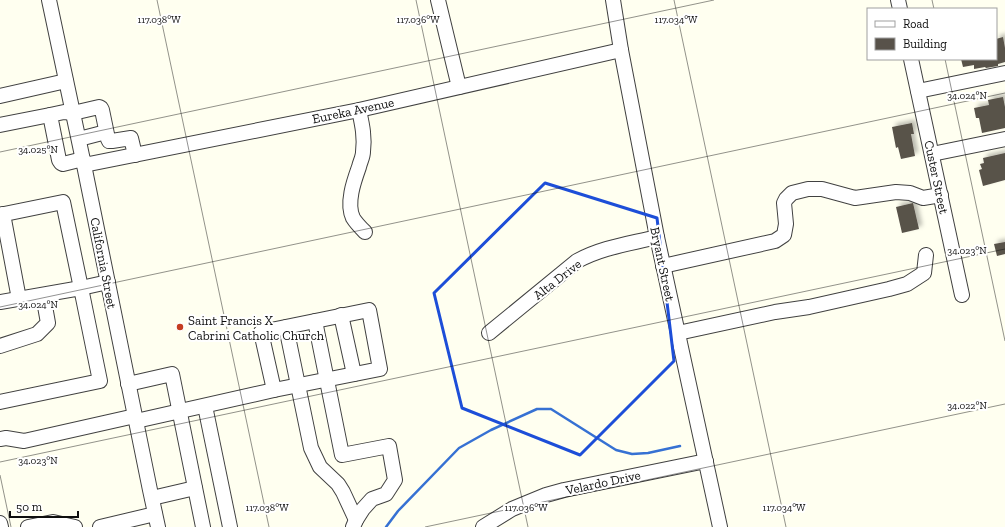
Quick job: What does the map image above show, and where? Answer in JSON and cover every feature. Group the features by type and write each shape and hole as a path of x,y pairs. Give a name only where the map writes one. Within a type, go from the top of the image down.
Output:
{"street":[{"name":"California Street","path":"49,0 84,162 128,384 157,520"},
{"path":"438,0 458,87"},
{"name":"Bryant Street","path":"613,0 621,50 657,237 720,527"},
{"name":"Eureka Avenue","path":"50,114 59,160 61,163 84,162 135,155 359,110 621,50"},
{"name":"Custer Street","path":"911,60 962,295"},
{"path":"918,91 1005,73"},
{"path":"0,96 66,81"},
{"path":"0,124 50,114 64,112 73,113 98,107 101,108 109,141 131,138 135,155"},
{"path":"359,110 364,130 363,153 355,178 350,203 353,218 365,232"},
{"path":"78,138 106,132"},
{"path":"932,154 1005,139"},
{"path":"663,266 774,241 784,235 786,224 784,203 792,193 808,189 822,189 855,198 896,192 910,193 923,198 941,195"},
{"path":"0,402 100,381 64,202 1,215 19,299"},
{"name":"Alta Drive","path":"489,333 577,261 604,249 657,237"},
{"path":"678,333 775,312 809,307 907,284 924,272 926,256"},
{"path":"0,302 108,282"},
{"path":"0,346 38,334 48,323 43,295"},
{"path":"0,439 6,438 24,441 180,412 274,390 380,369 369,310 261,332 274,390"},
{"path":"341,315 354,374"},
{"path":"315,321 342,455 389,446 395,480 386,494 372,499 363,509 355,524"},
{"path":"286,326 311,448 320,467 338,484 343,492 355,524"},
{"path":"128,384 172,374 203,527"},
{"path":"205,406 230,527"},
{"name":"Velardo Drive","path":"483,527 512,509 546,495 706,461"},
{"path":"152,498 195,488"},
{"path":"100,527 157,520"},
{"path":"126,527 157,520"},
{"path":"0,522 1,527"},
{"path":"28,527 53,522 75,527"}],"highlighted area":[{"path":"545,183 657,218 674,361 580,455 462,408 434,293"}],"building":[{"path":"1003,37 1005,62 998,64 998,66 986,68 974,69 974,65 963,67 961,60 997,60 997,39"},
{"path":"1003,97 1005,107 1005,128 982,133 979,118 976,118 974,108 989,105 988,100"},
{"path":"912,123 914,134 911,134 915,156 901,159 898,147 896,148 892,127"},
{"path":"1005,153 1005,180 983,186 979,170 982,169 980,164 984,163 983,158"},
{"path":"913,203 919,229 902,233 896,207"},
{"path":"1005,242 1005,254 997,256 994,244"}],"waterway":[{"path":"386,527 398,511 459,448 491,430 537,409 551,409 616,450 632,454 648,453 680,446"}],"place":[{"name":"Saint Francis X Cabrini Catholic Church","path":"180,327"}]}
